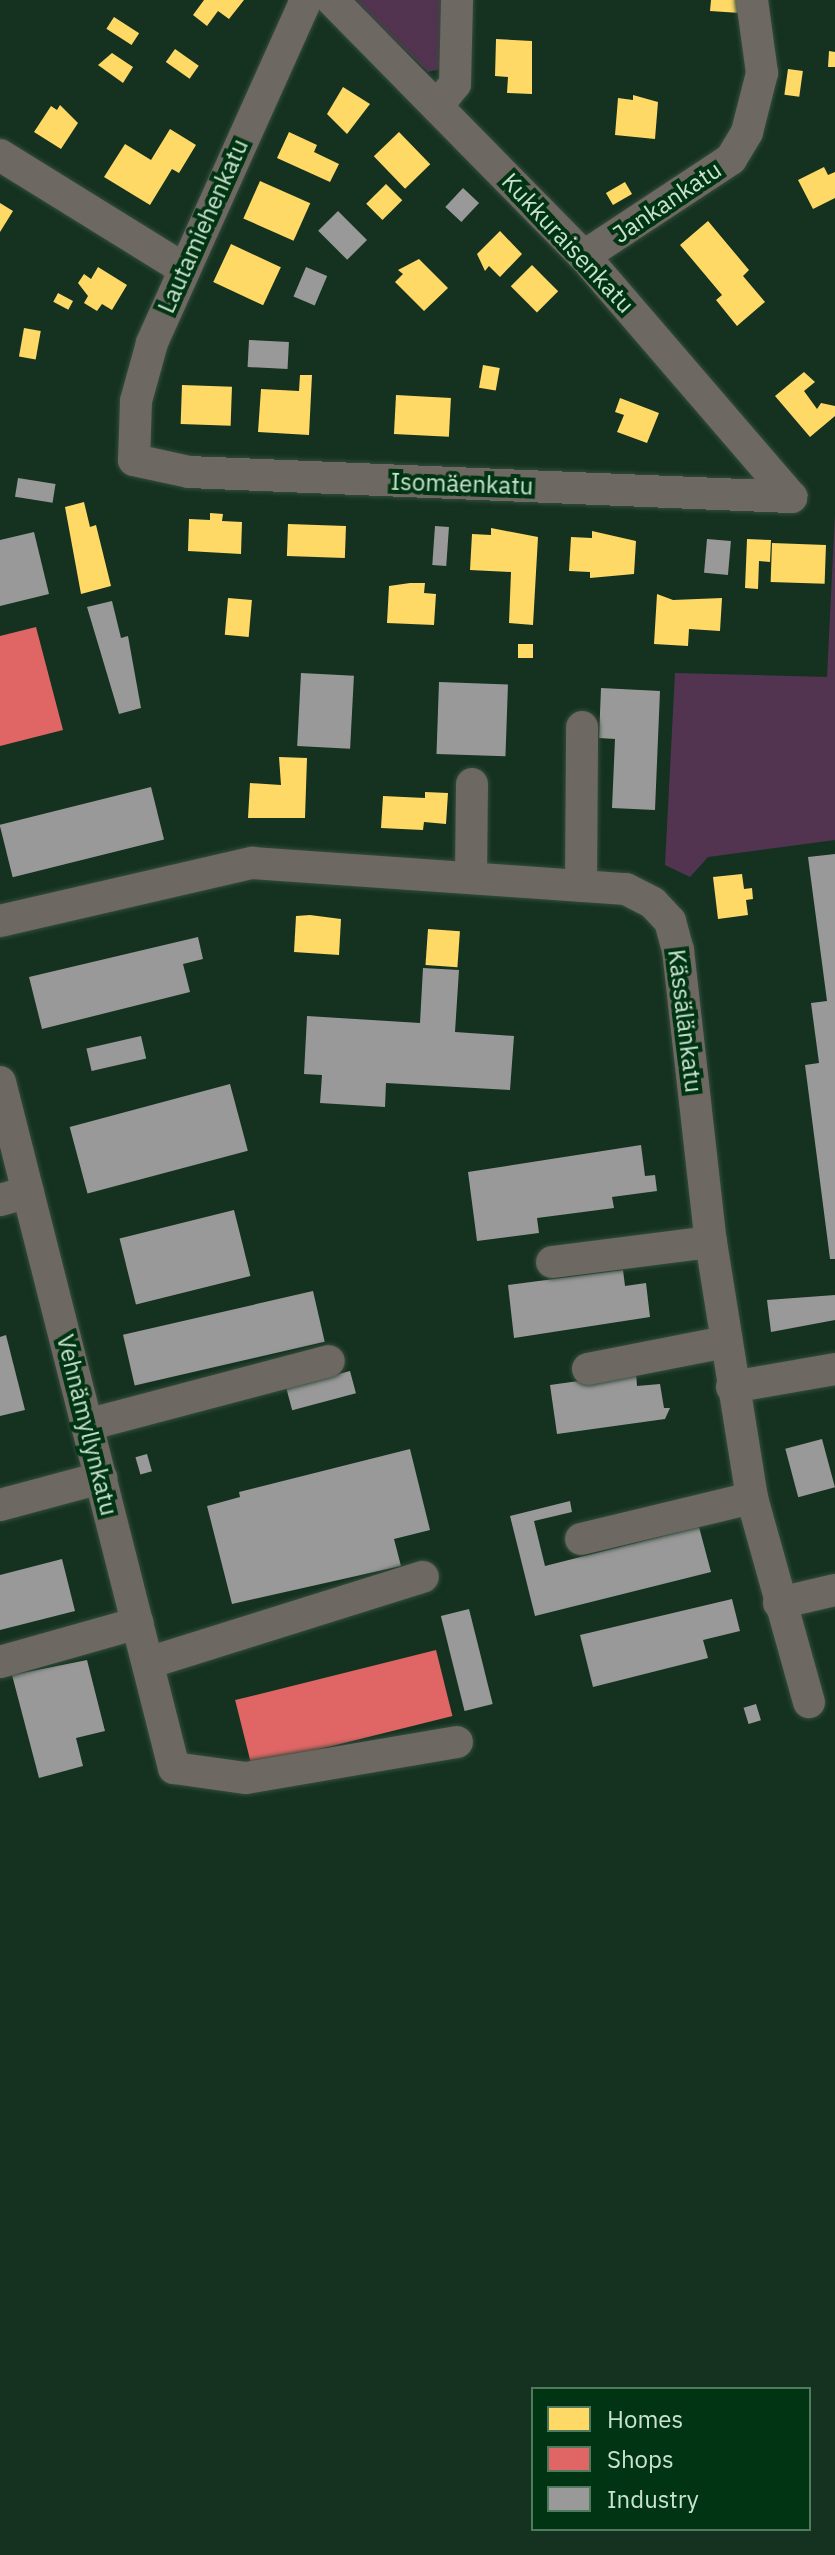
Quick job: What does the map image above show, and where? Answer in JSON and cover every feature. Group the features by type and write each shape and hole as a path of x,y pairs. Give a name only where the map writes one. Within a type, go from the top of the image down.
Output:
{"street":[{"name":"Lautamiehenkatu","path":"134,460 136,401 182,268 306,0"},
{"name":"Kukkuraisenkatu","path":"332,0 584,256 791,497"},
{"path":"438,105 455,84 457,0"},
{"name":"Jankankatu","path":"584,256 731,159 747,132 762,73 752,0"},
{"path":"0,155 182,268"},
{"name":"Isomäenkatu","path":"134,460 189,472 791,497"},
{"path":"581,886 582,727"},
{"path":"471,878 472,784"},
{"name":"Kässälänkatu","path":"0,921 252,863 626,889 653,903 670,921 678,950 711,1242 752,1498 809,1702"},
{"name":"Vehnämyllynkatu","path":"0,1082 14,1196 87,1425 174,1768 192,1766 246,1778 457,1742"},
{"path":"552,1262 711,1242"},
{"path":"588,1369 725,1342"},
{"path":"87,1425 329,1361"},
{"path":"732,1387 835,1369"},
{"path":"0,1505 101,1478"},
{"path":"581,1539 752,1498"},
{"path":"148,1663 423,1577"},
{"path":"779,1603 835,1590"},
{"path":"0,1662 138,1623"}],"shaded area":[{"path":"353,0 448,0 444,68 428,72"},
{"path":"835,513 835,840 708,857 690,877 665,865 675,673 827,677"}],"building: Homes":[{"path":"204,0 244,0 229,19 218,11 207,26 193,15"},
{"path":"711,0 741,0 740,13 710,11"},
{"path":"114,17 139,33 132,45 106,29"},
{"path":"496,39 532,41 532,94 507,93 508,77 495,76"},
{"path":"175,49 199,66 190,79 166,62"},
{"path":"829,51 835,52 835,67 828,67"},
{"path":"112,53 133,67 123,83 98,65"},
{"path":"788,69 803,71 799,97 784,95"},
{"path":"343,87 370,104 347,134 327,114"},
{"path":"633,95 658,102 655,139 615,135 618,98 633,100"},
{"path":"60,105 78,123 61,149 34,132 51,106 57,110"},
{"path":"170,129 196,145 179,173 172,169 150,205 104,177 125,144 151,160"},
{"path":"289,132 317,145 314,152 339,164 330,182 277,158"},
{"path":"399,132 430,164 405,189 374,156"},
{"path":"824,167 828,175 835,172 835,198 813,209 798,180"},
{"path":"260,181 310,203 294,241 243,218"},
{"path":"625,182 632,194 613,205 606,193"},
{"path":"386,184 402,200 382,220 366,204"},
{"path":"0,203 13,211 0,232"},
{"path":"708,221 749,270 743,276 765,302 737,326 716,300 722,295 680,245"},
{"path":"500,231 522,254 500,277 489,266 485,271 477,254"},
{"path":"231,244 281,267 263,305 213,282"},
{"path":"419,259 448,288 424,311 395,282 403,274 398,270"},
{"path":"532,265 558,291 537,312 511,286"},
{"path":"98,267 127,285 112,310 102,304 97,311 84,303 88,296 78,283 84,274 91,279"},
{"path":"58,293 73,301 68,310 53,302"},
{"path":"24,328 41,331 36,360 19,357"},
{"path":"483,365 500,368 496,391 479,388"},
{"path":"804,372 815,382 804,391 817,409 821,403 835,406 835,416 810,437 775,396"},
{"path":"300,375 312,375 309,435 258,432 261,389 299,391"},
{"path":"182,385 232,387 231,426 181,424"},
{"path":"396,395 451,398 449,437 394,434"},
{"path":"620,398 659,413 647,443 617,432 624,415 615,412"},
{"path":"84,502 90,527 96,525 111,586 81,594 65,507"},
{"path":"210,513 223,514 222,521 242,522 241,554 188,551 189,519 210,520"},
{"path":"288,524 346,526 345,558 287,556"},
{"path":"491,528 538,537 533,625 509,623 511,572 470,570 472,534 491,535"},
{"path":"592,531 636,541 634,574 590,578 590,572 569,571 571,537 592,538"},
{"path":"747,539 771,540 770,562 759,561 758,589 745,588"},
{"path":"772,543 826,545 825,584 771,582"},
{"path":"425,583 424,593 436,594 434,625 387,623 389,586"},
{"path":"657,594 673,600 722,598 720,631 689,629 688,646 654,644"},
{"path":"228,598 252,600 249,637 225,635"},
{"path":"518,644 533,644 533,658 518,658"},
{"path":"279,757 307,758 305,818 248,818 250,783 281,785"},
{"path":"425,792 448,793 446,824 424,822 423,830 381,828 383,796 425,798"},
{"path":"742,874 744,889 752,888 753,899 746,900 748,915 718,919 713,877"},
{"path":"296,916 341,919 339,955 294,952"},
{"path":"428,929 460,931 457,967 425,965"}],"building: Shops":[{"path":"36,627 63,730 0,746 0,636"},
{"path":"436,1650 452,1716 252,1766 235,1700"}],"building: Industry":[{"path":"463,188 479,203 461,222 445,207"},
{"path":"338,211 367,240 347,260 318,231"},
{"path":"306,267 327,276 315,305 293,296"},
{"path":"249,340 289,342 288,369 248,367"},
{"path":"18,478 56,484 53,503 15,497"},
{"path":"435,526 449,527 446,566 432,565"},
{"path":"34,532 49,594 0,606 0,540"},
{"path":"707,539 731,541 728,575 704,573"},
{"path":"112,601 121,638 128,636 141,708 119,714 87,607"},
{"path":"301,673 354,676 350,749 297,746"},
{"path":"439,682 508,684 505,756 436,754"},
{"path":"601,688 660,691 655,810 612,808 615,739 599,738"},
{"path":"151,787 164,839 13,877 0,825"},
{"path":"835,854 835,1259 830,1259 805,1065 819,1063 811,1003 827,1001 808,857"},
{"path":"198,937 203,959 183,964 190,992 42,1029 29,977"},
{"path":"423,968 459,970 455,1032 514,1036 510,1090 386,1083 385,1107 320,1103 322,1075 304,1074 307,1016 420,1023"},
{"path":"141,1036 146,1058 92,1071 86,1049"},
{"path":"230,1084 248,1151 88,1194 70,1127"},
{"path":"641,1145 645,1176 655,1175 657,1191 612,1197 614,1208 537,1218 539,1233 477,1241 468,1172"},
{"path":"234,1210 250,1276 136,1305 120,1239"},
{"path":"623,1270 625,1286 646,1283 650,1317 514,1338 508,1285"},
{"path":"313,1291 325,1342 135,1386 123,1335"},
{"path":"835,1295 835,1320 771,1332 767,1300"},
{"path":"6,1335 25,1410 0,1416 0,1337"},
{"path":"350,1371 356,1393 292,1410 286,1388"},
{"path":"636,1373 637,1386 660,1384 664,1408 670,1408 665,1419 557,1434 550,1385"},
{"path":"822,1439 835,1487 798,1497 785,1449"},
{"path":"410,1449 430,1530 394,1539 401,1566 232,1604 207,1506 240,1497 239,1492"},
{"path":"147,1454 152,1471 140,1475 135,1457"},
{"path":"570,1501 572,1512 534,1521 545,1566 699,1527 711,1572 535,1616 510,1516"},
{"path":"62,1559 75,1611 0,1630 0,1575"},
{"path":"732,1599 740,1631 703,1640 708,1658 593,1687 580,1635"},
{"path":"469,1609 493,1704 465,1711 441,1616"},
{"path":"87,1660 105,1731 76,1738 83,1766 39,1778 12,1675"},
{"path":"756,1704 761,1720 749,1724 744,1708"}]}
